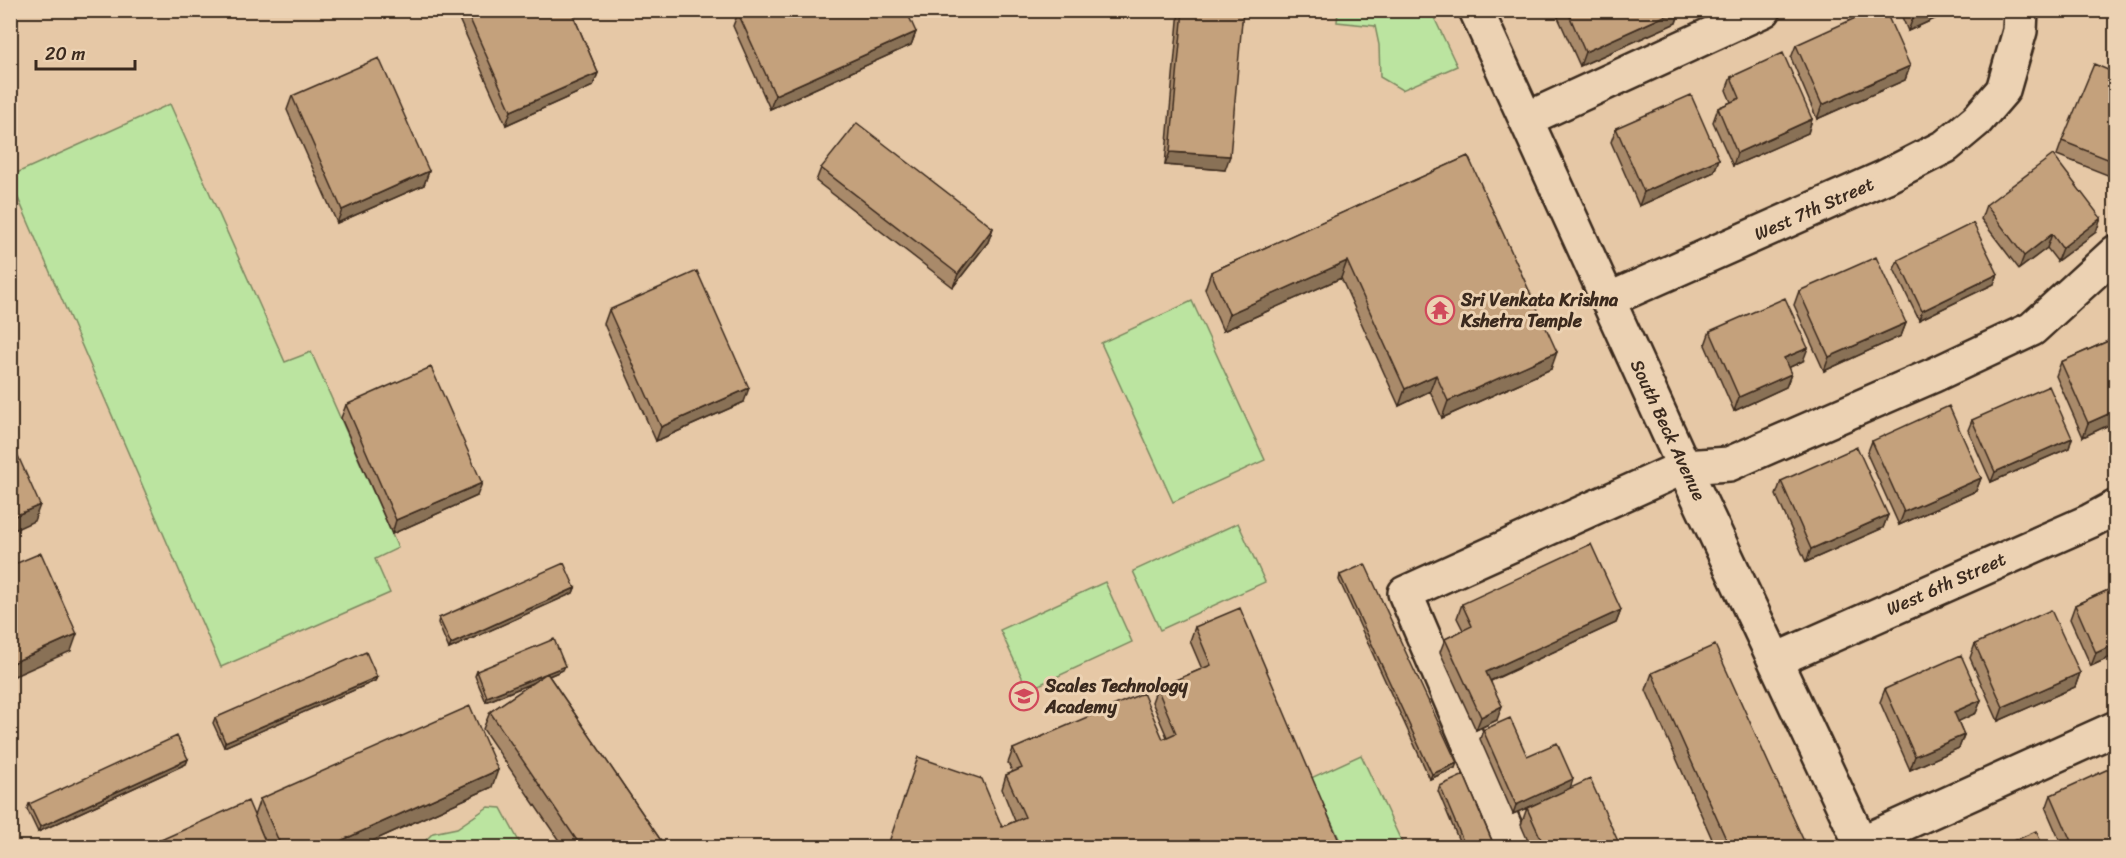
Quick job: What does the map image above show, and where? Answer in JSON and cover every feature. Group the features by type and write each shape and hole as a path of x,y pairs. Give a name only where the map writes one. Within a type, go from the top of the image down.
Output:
{"street":[{"name":"South Beck Avenue","path":"1476,10 1684,467 1862,845"},
{"path":"1527,119 1764,10"},
{"name":"West 7th Street","path":"1608,300 1885,177 1946,146 1977,120 2003,90 2020,31 2021,10"},
{"path":"1514,848 1405,593 1684,467 1729,464 1934,375 2032,329 2115,252"},
{"name":"West 6th Street","path":"1776,660 2090,521 2115,507"},
{"path":"1862,845 2115,728"}],"green space":[{"path":"1338,11 1431,11 1457,66 1402,90 1380,77 1379,45 1375,26 1337,22"},
{"path":"170,104 285,362 311,352 398,548 375,559 390,593 221,667 10,176"},
{"path":"1192,301 1265,460 1173,502 1101,343"},
{"path":"1238,523 1265,582 1160,630 1133,571"},
{"path":"1105,582 1132,642 1028,690 1000,630"},
{"path":"1361,755 1404,847 1343,847 1311,778"},
{"path":"488,807 501,808 522,847 406,847 421,845 433,833 457,828"}],"building":[{"path":"466,10 571,10 598,73 511,111"},
{"path":"743,10 906,10 916,32 775,95 738,13"},
{"path":"1183,10 1243,10 1230,156 1170,152"},
{"path":"1567,10 1678,10 1585,52"},
{"path":"1873,10 1885,10 1910,66 1822,105 1796,45"},
{"path":"1910,10 1929,10 1913,18"},
{"path":"1783,53 1812,119 1737,153 1718,108 1740,98 1731,77"},
{"path":"379,58 429,171 342,210 292,96"},
{"path":"2094,64 2115,73 2115,162 2062,141"},
{"path":"1691,95 1719,159 1644,192 1616,128"},
{"path":"857,123 993,228 958,274 821,168"},
{"path":"2053,155 2101,218 2062,248 2052,234 2024,256 1986,205"},
{"name":"Sri Venkata Krishna Kshetra Temple","path":"1468,156 1557,352 1448,401 1436,375 1405,389 1347,261 1229,314 1211,272"},
{"path":"1973,223 1998,274 1922,311 1898,260"},
{"path":"1876,257 1906,323 1829,357 1799,291"},
{"path":"697,271 749,388 661,427 609,310"},
{"path":"1785,298 1808,348 1784,358 1791,374 1739,397 1710,331"},
{"path":"2115,338 2115,411 2088,423 2061,362"},
{"path":"431,367 482,483 396,520 346,405"},
{"path":"2049,386 2072,438 1995,472 1972,420"},
{"path":"1949,406 1981,478 1904,512 1872,441"},
{"path":"10,438 40,505 10,518"},
{"path":"1857,447 1888,515 1811,549 1781,481"},
{"path":"1591,544 1621,610 1486,672 1502,706 1481,717 1445,639 1472,626 1462,604"},
{"path":"41,553 77,634 10,664 10,566"},
{"path":"564,563 575,588 451,644 439,618"},
{"path":"1365,564 1457,763 1432,774 1340,575"},
{"path":"2115,587 2115,644 2096,653 2075,605"},
{"path":"1240,608 1342,848 887,848 918,757 982,779 1002,827 1025,817 1006,775 1022,768 1013,749 1143,693 1163,739 1176,733 1157,688 1211,665 1195,627"},
{"path":"2051,610 2080,673 2003,707 1975,644"},
{"path":"554,639 565,666 487,697 477,671"},
{"path":"1715,645 1807,848 1730,848 1652,673"},
{"path":"366,652 377,677 225,742 215,718"},
{"path":"1961,655 1981,700 1954,712 1964,735 1915,756 1885,689"},
{"path":"547,673 666,848 582,848 490,712"},
{"path":"470,706 498,770 325,848 282,848 260,799"},
{"path":"1510,718 1527,756 1557,743 1573,779 1516,805 1483,730"},
{"path":"177,736 188,759 40,827 29,804"},
{"path":"2115,766 2115,848 2074,848 2051,795"},
{"path":"1464,775 1495,848 1466,848 1440,786"},
{"path":"1590,779 1621,848 1545,848 1527,808"},
{"path":"248,801 268,848 143,848"},
{"path":"2036,831 2044,848 1998,848"}],"place":[{"name":"Sri Venkata Krishna Kshetra Temple","path":"1440,310"},
{"name":"Scales Technology Academy","path":"1024,696"}]}
